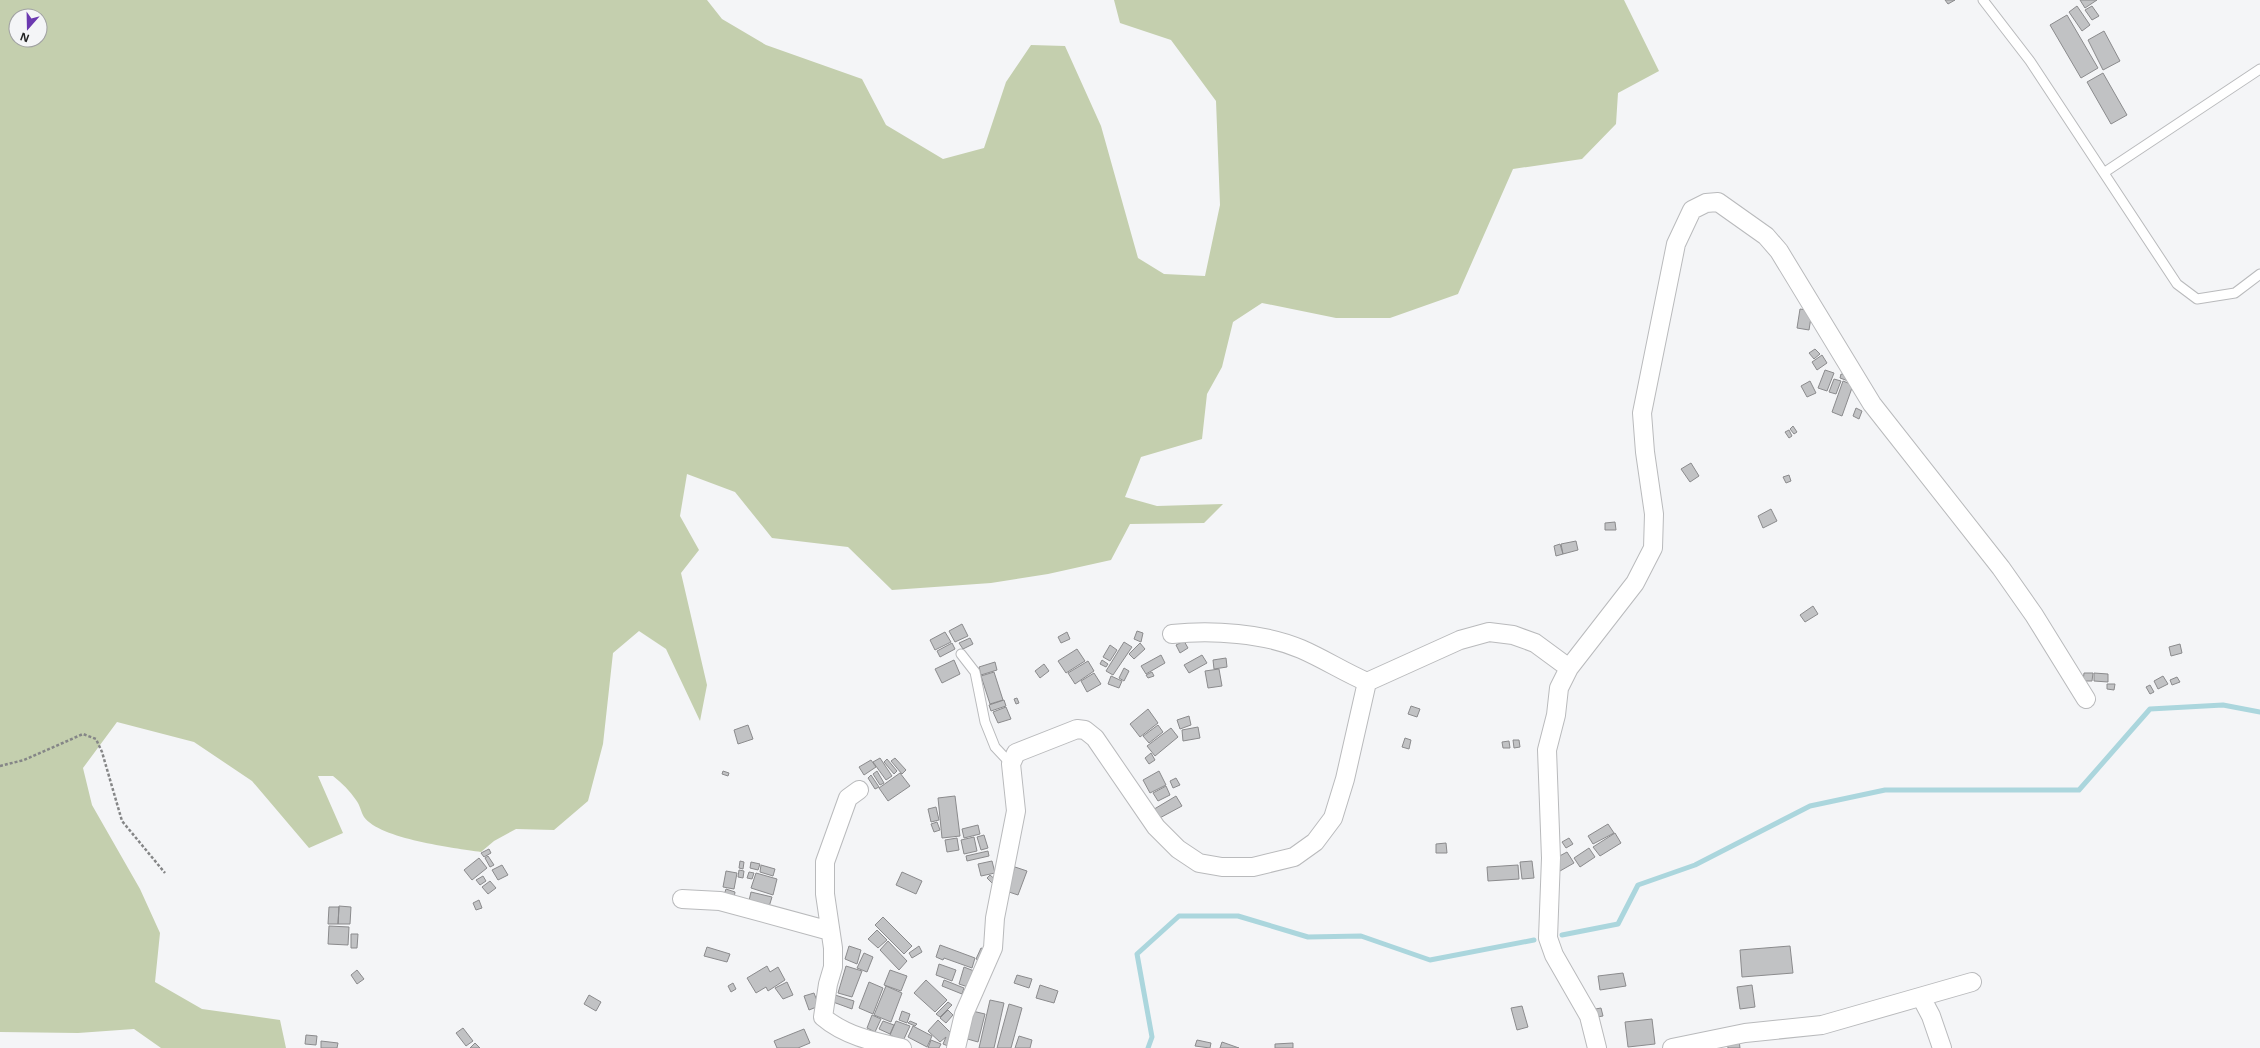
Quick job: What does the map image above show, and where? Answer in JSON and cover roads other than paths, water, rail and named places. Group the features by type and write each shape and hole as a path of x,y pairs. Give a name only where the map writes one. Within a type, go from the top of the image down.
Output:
{"street":[{"path":"1597,1048 1589,1016 1554,955 1548,938 1551,858 1546,750 1556,715 1559,688 1569,668 1635,583 1653,548 1654,514 1645,452 1642,413 1676,244 1692,210 1706,203 1718,202 1766,236 1779,251 1872,404 2001,568 2034,615 2086,699"},
{"path":"1172,634 1199,631 1274,640 1301,649 1367,682"},
{"path":"1367,682 1460,640 1489,632 1513,635 1535,643 1569,668"},
{"path":"956,1048 964,1014 993,948 995,918 1016,811 1011,764 1016,753 1044,740 1077,729 1086,730 1095,738 1156,827 1178,849 1199,863 1222,867 1253,867 1294,857 1315,842 1333,818 1345,779 1367,682"},
{"path":"859,790 848,798 825,862 825,894 833,967 828,984 823,1017 835,1028 854,1035 902,1048"},
{"path":"682,899 720,901 830,931"},
{"path":"1672,1048 1745,1033 1822,1025 1972,982"},
{"path":"1921,997 1931,1016 1942,1048"}],"lane":[{"path":"1983,0 2030,61 2105,172 2177,284 2197,299 2235,293 2260,274"},
{"path":"2105,172 2260,69"},
{"path":"961,654 975,672 985,722 995,747 1011,764"}],"waterway":[{"path":"1562,935 1618,924 1638,885 1695,865 1810,806 1885,790 2079,790 2150,709 2223,705 2260,712"},
{"path":"1148,1048 1152,1037 1137,954 1179,916 1238,916 1308,937 1361,936 1430,960 1534,940"}]}
